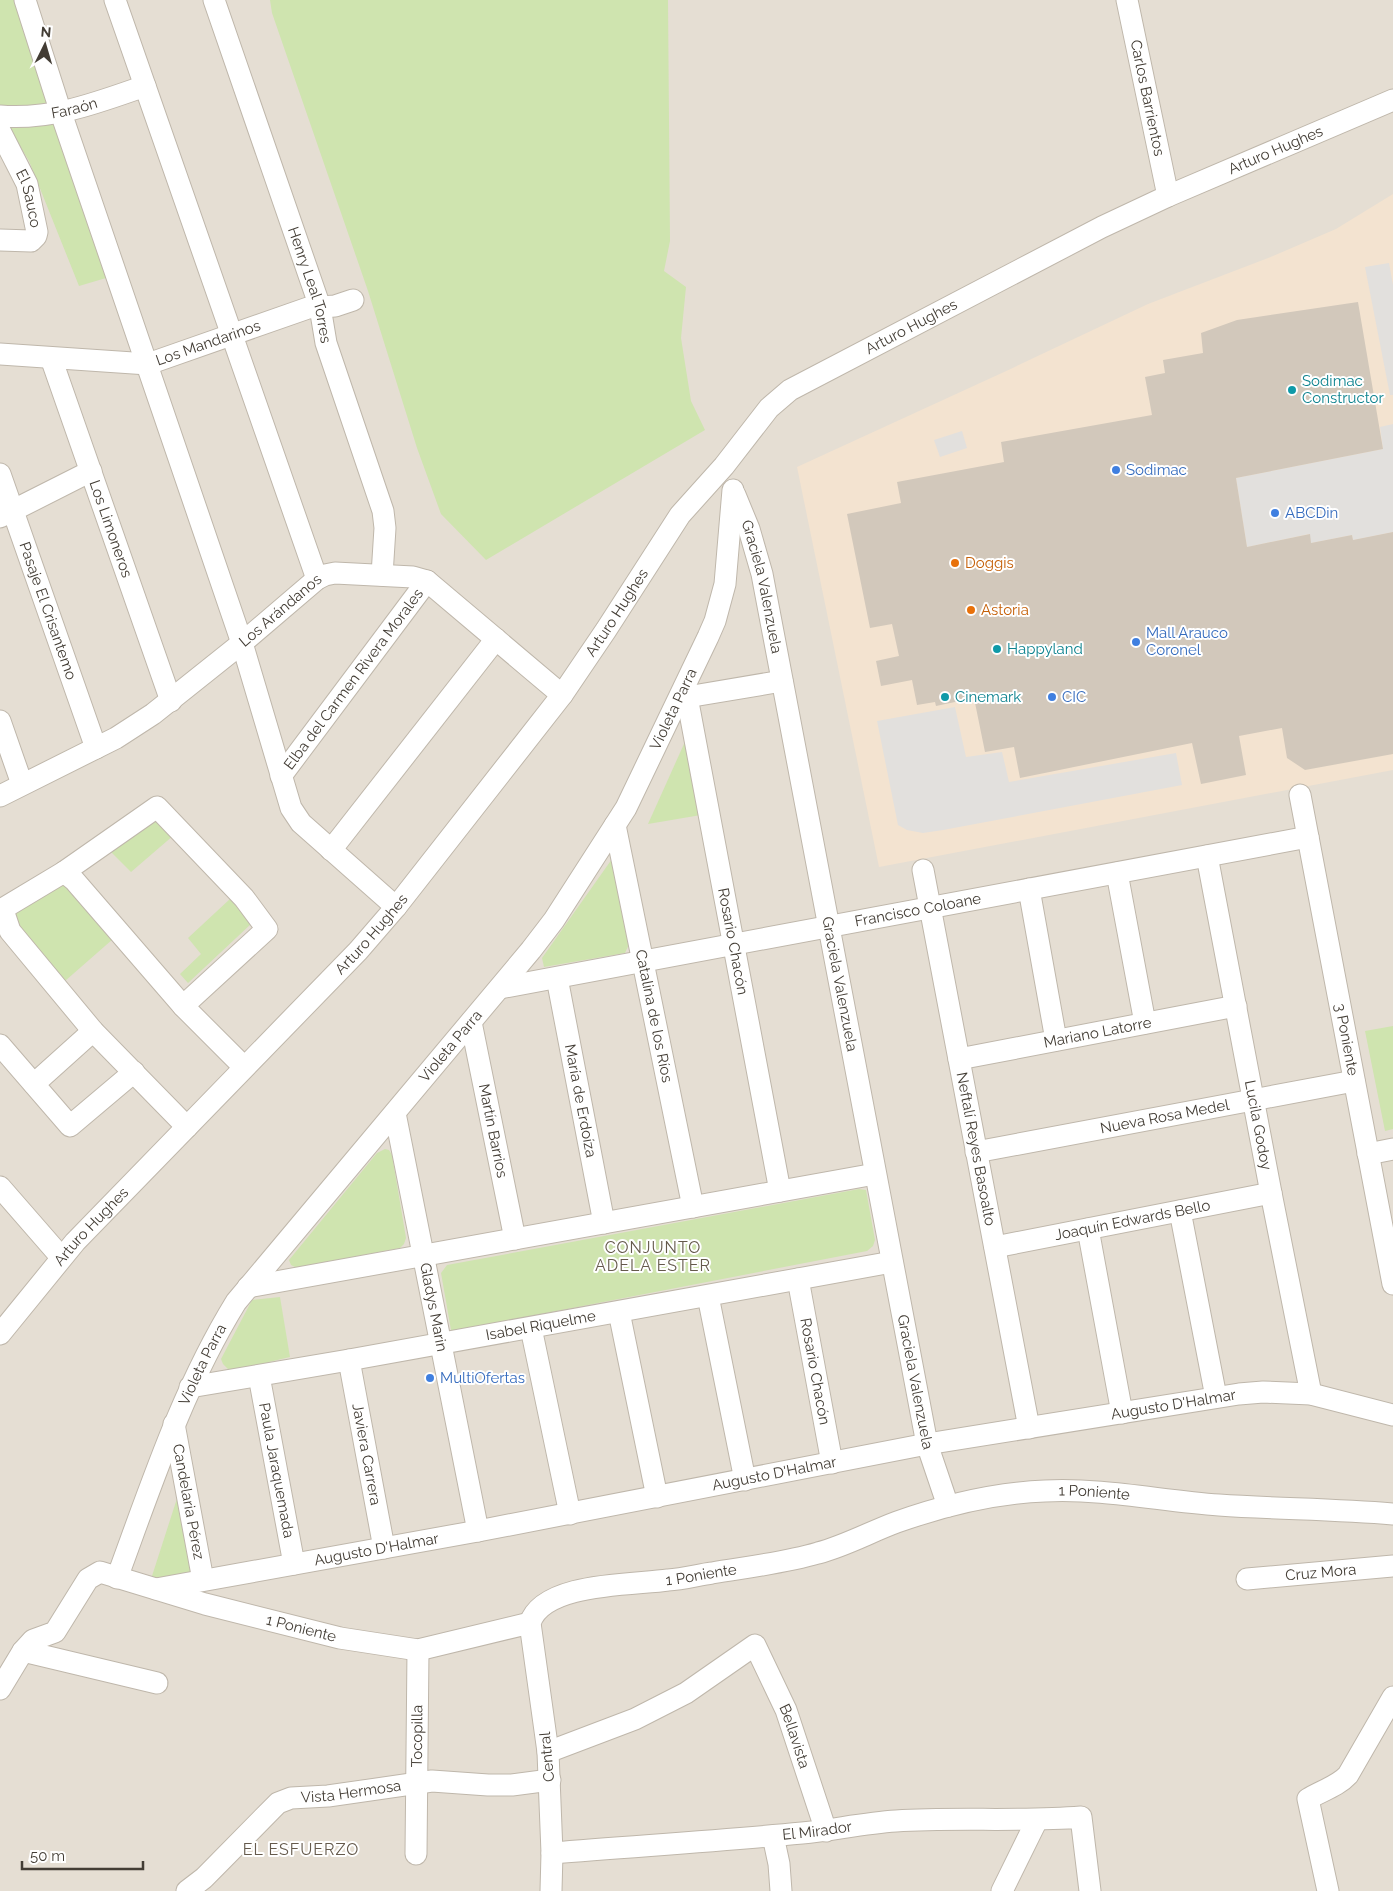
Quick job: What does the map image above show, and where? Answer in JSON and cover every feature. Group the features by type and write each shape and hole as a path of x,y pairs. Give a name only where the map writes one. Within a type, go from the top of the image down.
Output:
{"street":[{"path":"25,0 61,113 242,643 293,813 301,823 396,907"},
{"path":"115,0 317,579"},
{"name":"Henry Leal Torres","path":"214,0 320,307 326,343 383,511 385,528 382,575"},
{"name":"Carlos Barrientos","path":"1127,0 1168,196"},
{"name":"Faraón","path":"0,116 61,113 145,86"},
{"name":"Arturo Hughes","path":"0,1334 61,1257 358,951 396,907 562,694 611,623 680,515 724,466 762,416 779,398 790,390 1102,227 1168,196 1393,100"},
{"name":"El Sauco","path":"0,131 27,184 37,228 34,239 27,241 0,240"},
{"name":"Los Mandarinos","path":"0,354 148,364 308,308 335,306 353,300"},
{"name":"Los Limoneros","path":"51,358 171,701"},
{"name":"Graciela Valenzuela","path":"724,466 756,552 927,1444 948,1506"},
{"path":"6,514 91,471"},
{"name":"Pasaje El Crisantemo","path":"0,474 6,514 96,748"},
{"name":"Violeta Parra","path":"117,1578 174,1423 190,1387 226,1318 248,1287 500,988 554,920 616,825 684,696 721,601 728,566 733,490"},
{"name":"Los Arándanos","path":"0,796 136,726 171,701 317,579 335,573 413,577 427,581 562,694"},
{"name":"Elba del Carmen Rivera Morales","path":"281,776 427,581"},
{"path":"331,850 496,639"},
{"path":"684,696 782,681"},
{"name":"Rosario Chacón","path":"684,696 734,945 780,1192"},
{"path":"0,721 22,784"},
{"name":"3 Poniente","path":"1300,795 1393,1284"},
{"path":"183,1006 267,929 244,898 157,808 64,872 2,908 10,931 93,1031 187,1127"},
{"name":"Catalina de los Ríos","path":"616,825 693,1207"},
{"name":"Francisco Coloane","path":"500,988 1308,837"},
{"name":"Lucila Godoy","path":"1207,856 1270,1193 1311,1394"},
{"name":"Neftalí Reyes Basoalto","path":"923,870 1029,1428"},
{"path":"64,872 74,880 183,1006 244,1067"},
{"path":"1117,873 1145,1023"},
{"path":"1029,889 1056,1040"},
{"name":"María de Erdoíza","path":"557,978 604,1223"},
{"name":"Mariano Latorre","path":"959,1058 1236,1006"},
{"name":"Martín Barrios","path":"471,1022 515,1239"},
{"path":"34,1084 93,1031"},
{"path":"0,1045 70,1126 134,1072"},
{"name":"Nueva Rosa Medel","path":"976,1152 1354,1081"},
{"name":"Gladys Marin","path":"395,1113 478,1531"},
{"path":"1368,1154 1393,1149"},
{"path":"248,1287 875,1174"},
{"path":"1,1190 61,1257"},
{"name":"Joaquín Edwards Bello","path":"995,1248 1270,1193"},
{"path":"1180,1211 1216,1397"},
{"path":"1088,1229 1122,1413"},
{"name":"Isabel Riquelme","path":"190,1387 531,1328 892,1262"},
{"name":"Rosario Chacón","path":"798,1279 832,1463"},
{"path":"708,1296 745,1480"},
{"path":"619,1312 657,1497"},
{"path":"531,1328 570,1514"},
{"name":"Javiera Carrera","path":"350,1360 384,1548"},
{"name":"Paula Jaraquemada","path":"259,1376 294,1564"},
{"name":"Augusto D'Halmar","path":"156,1589 570,1514 927,1444 1216,1397 1263,1392 1311,1394 1393,1416"},
{"name":"Candelaria Pérez","path":"174,1423 203,1580"},
{"name":"1 Poniente","path":"51,1658 55,1632 88,1580 100,1572 205,1604 340,1638 418,1650 530,1623 540,1606 564,1594 607,1586 670,1580 810,1555 842,1546 895,1523 948,1506 998,1496 1057,1490 1109,1493 1218,1505 1393,1514"},
{"name":"Cruz Mora","path":"1247,1579 1393,1566"},
{"name":"Central","path":"530,1623 548,1752 552,1853 551,1891"},
{"path":"0,1689 23,1651 33,1640 55,1632"},
{"name":"Bellavista","path":"548,1752 634,1719 686,1693 755,1645 786,1710 826,1831"},
{"name":"Tocopilla","path":"416,1854 418,1650"},
{"path":"23,1651 158,1683"},
{"path":"1328,1891 1308,1799 1340,1782 1348,1775 1393,1698"},
{"name":"Vista Hermosa","path":"187,1891 204,1878 278,1802 292,1798 328,1796 432,1781 512,1785 550,1780"},
{"name":"El Mirador","path":"552,1853 773,1836 826,1831 895,1821 1037,1820 1081,1817 1090,1891"},
{"path":"1002,1891 1037,1820"},
{"path":"773,1836 779,1864 781,1891"}],"shaded area":[{"path":"0,0 1393,0 1393,1891 0,1891"},
{"path":"1393,194 1393,770 879,867 797,467 1148,304 1273,256 1336,229"},
{"path":"1389,263 1393,285 1393,395 1390,395 1365,267"},
{"path":"1393,424 1393,532 1353,540 1352,535 1311,543 1309,534 1247,547 1236,478 1383,449 1380,427"},
{"path":"962,431 967,448 940,457 934,440"},
{"path":"955,707 966,757 1002,752 1009,782 1176,753 1182,785 943,830 923,833 907,830 898,825 877,721"}],"green space":[{"path":"0,0 15,0 106,278 79,286 29,161 0,113"},
{"path":"270,0 668,0 670,241 664,271 686,287 681,338 691,401 705,430 486,560 441,514 417,448 368,291 272,13"},
{"path":"688,735 701,815 648,824"},
{"path":"155,812 174,835 131,872 110,851 86,870 71,862"},
{"path":"612,859 631,940 625,953 544,967 542,958"},
{"path":"58,880 68,886 113,939 65,981 12,929 13,905"},
{"path":"230,899 251,924 188,983 180,974 201,954 188,938"},
{"path":"1393,1026 1393,1129 1385,1131 1365,1031"},
{"path":"385,1149 389,1150 392,1155 406,1238 404,1244 400,1248 297,1268 291,1265 289,1260 377,1153"},
{"path":"859,1189 866,1190 875,1240 873,1246 867,1251 536,1315 460,1337 451,1330 441,1273 447,1265"},
{"path":"280,1297 290,1357 269,1362 268,1365 230,1371 221,1359 252,1300"},
{"path":"181,1486 195,1578 161,1580 152,1576"}],"building":[{"path":"1358,302 1383,449 1236,478 1247,547 1310,534 1311,543 1352,535 1353,540 1393,532 1393,754 1305,770 1287,758 1282,728 1239,736 1246,775 1201,784 1192,743 1020,778 1014,747 985,752 974,698 936,706 935,702 917,705 912,680 881,686 876,661 899,656 892,624 870,628 847,514 901,503 897,482 1004,462 1001,442 1152,415 1145,377 1165,373 1163,360 1203,353 1201,333 1237,320"}],"place":[{"name":"Sodimac Constructor","path":"1292,390"},
{"name":"Sodimac","path":"1116,470"},
{"name":"ABCDin","path":"1275,513"},
{"name":"Doggis","path":"955,563"},
{"name":"Astoria","path":"971,610"},
{"name":"Mall Arauco Coronel","path":"1136,642"},
{"name":"Happyland","path":"997,649"},
{"name":"Cinemark","path":"945,697"},
{"name":"CIC","path":"1052,697"},
{"name":"MultiOfertas","path":"430,1378"}],"district":[{"name":"CONJUNTO ADELA ESTER","path":"653,1256"},
{"name":"EL ESFUERZO","path":"301,1849"}]}
